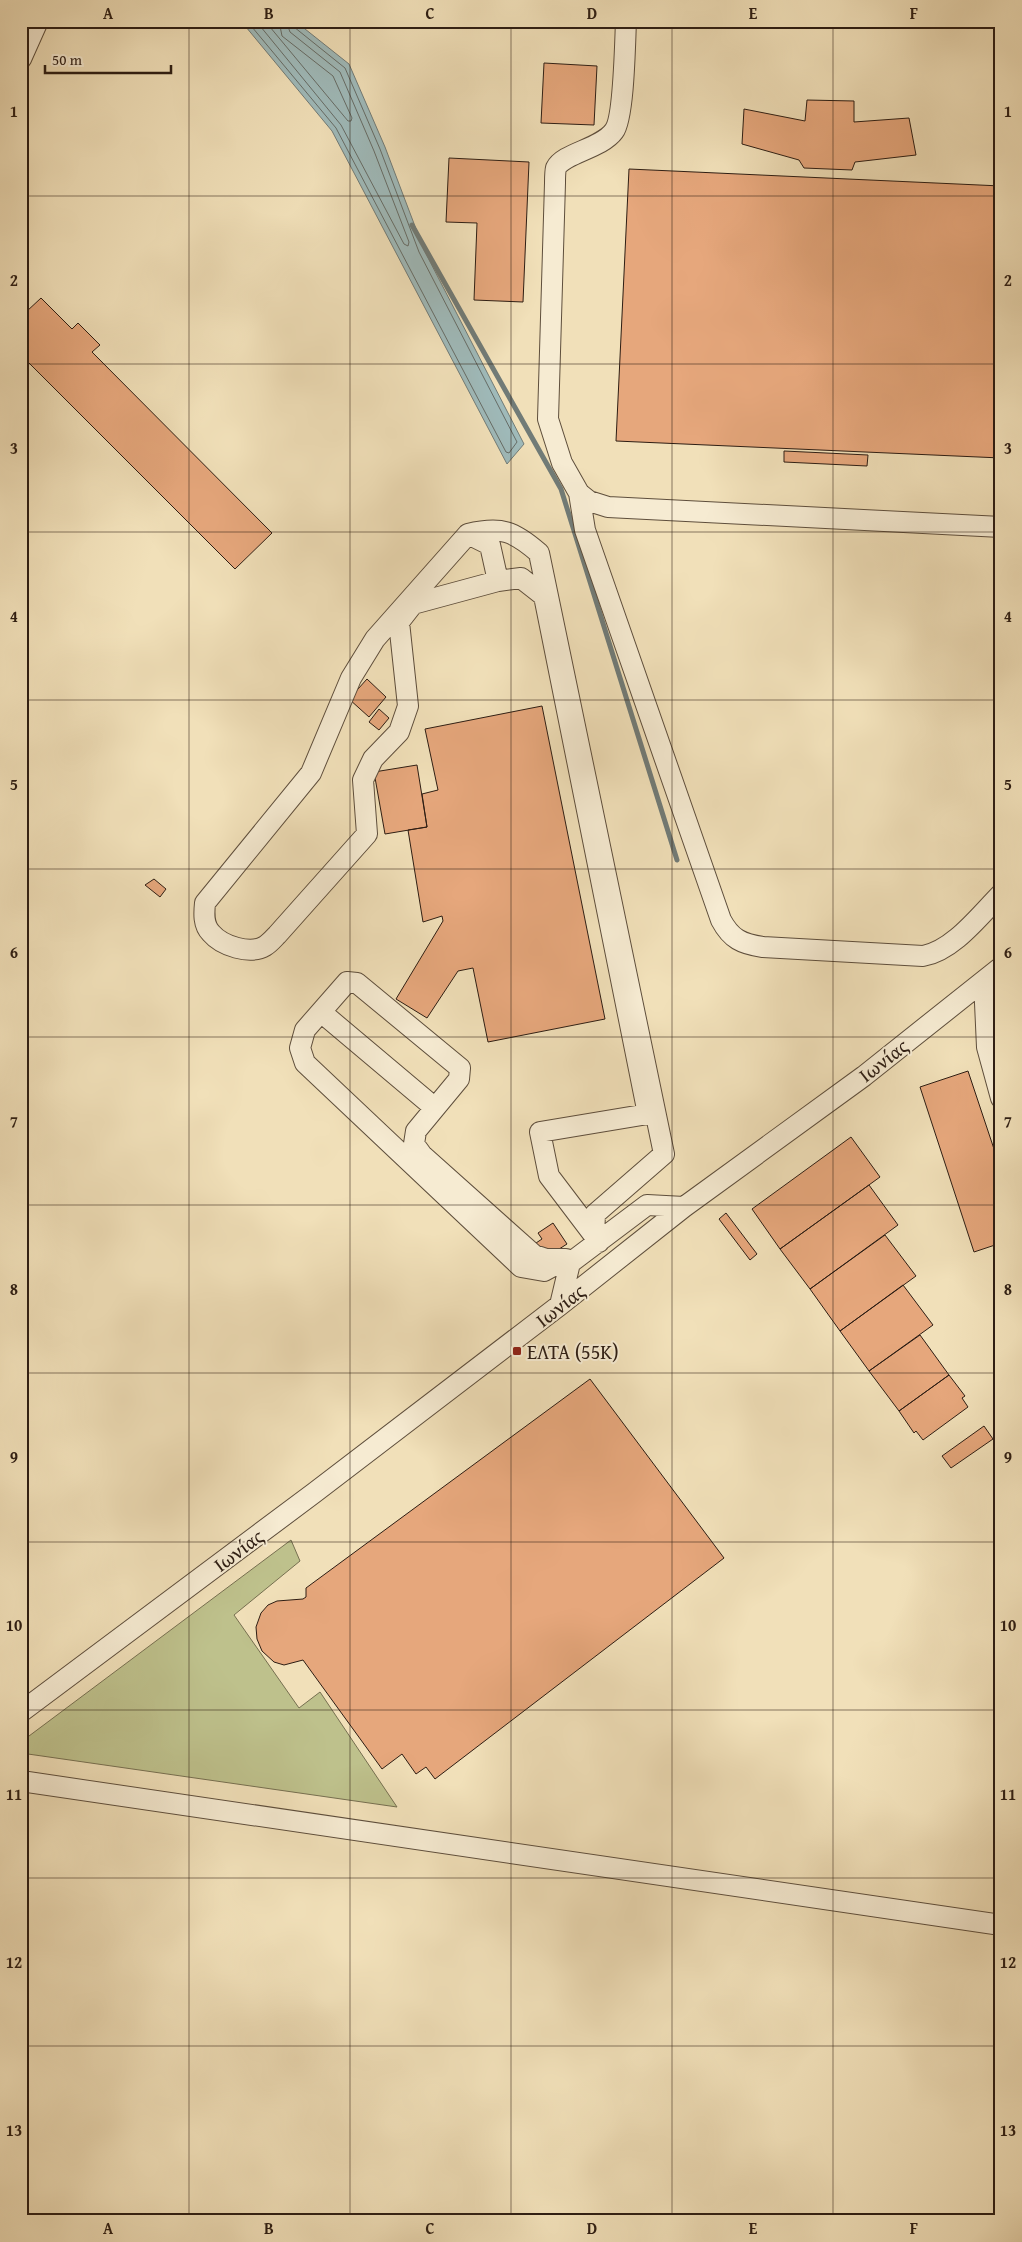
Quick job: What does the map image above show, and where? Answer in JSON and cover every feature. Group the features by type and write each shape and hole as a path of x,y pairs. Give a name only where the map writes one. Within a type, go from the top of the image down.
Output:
{"street":[{"path":"21,59 38,21"},
{"path":"626,21 620,112 615,130 602,142 566,158 556,167 548,419 562,463 579,493 588,501 608,507 1001,527"},
{"path":"579,493 585,530 721,920 728,933 737,941 763,948 923,956 935,954 946,947 1001,894"},
{"path":"487,529 503,531 522,538 540,553 664,1154 595,1214 596,1239 549,1176 540,1132 648,1114 544,596 521,578 498,581 413,604 399,622 408,706 399,732 373,759 363,780 367,834 284,928 265,946 251,949 228,946 210,933 204,919 205,903 311,772 351,678 375,639 468,534 487,529"},
{"path":"468,534 490,545 498,581"},
{"name":"Ιωνίας","path":"21,1712 314,1494 684,1207 864,1076 1001,967"},
{"path":"984,981 987,1047 1001,1098"},
{"path":"568,1261 546,1259 534,1255 422,1155 414,1144 416,1131 459,1079 460,1068 357,983 347,982 305,1030 300,1048 305,1063 520,1267 544,1271 568,1261 596,1239 647,1205 684,1207"},
{"path":"321,1012 435,1108"},
{"path":"560,1305 568,1261"},
{"path":"21,1781 1001,1925"}],"green space":[{"path":"291,1540 300,1561 234,1615 299,1708 320,1692 397,1807 21,1753 21,1742"}],"water":[{"path":"241,21 295,21 349,64 385,147 424,250 524,444 507,464 332,131"}],"building":[{"path":"544,63 597,66 594,125 541,123"},
{"path":"807,100 854,101 854,122 909,118 916,155 855,162 852,170 804,168 799,160 742,144 744,109 805,121"},
{"path":"449,158 529,162 523,302 474,300 477,223 446,222"},
{"path":"629,169 1001,186 1001,458 616,441"},
{"path":"41,298 72,329 78,323 100,345 92,352 272,533 235,569 21,355 21,306 26,312"},
{"path":"784,451 868,455 867,466 784,462"},
{"path":"367,679 386,697 369,717 349,699"},
{"path":"542,706 605,1019 488,1042 473,968 458,971 427,1018 396,999 443,921 442,916 423,922 408,830 427,827 422,794 438,790 425,729"},
{"path":"379,709 389,718 379,730 369,722"},
{"path":"417,765 427,827 385,834 374,772"},
{"path":"154,879 166,889 160,897 145,885"},
{"path":"968,1071 1001,1170 1001,1243 974,1252 920,1087"},
{"path":"851,1137 880,1177 780,1249 752,1209"},
{"path":"869,1185 898,1225 810,1289 780,1249"},
{"path":"726,1213 757,1254 750,1260 719,1219"},
{"path":"553,1223 567,1244 545,1258 536,1243 542,1239 538,1233"},
{"path":"885,1235 916,1276 840,1331 810,1289"},
{"path":"903,1285 933,1325 869,1371 840,1331"},
{"path":"920,1335 949,1375 899,1411 869,1371"},
{"path":"949,1375 965,1396 962,1398 968,1407 923,1440 916,1431 914,1433 899,1411"},
{"path":"590,1379 724,1558 435,1779 426,1767 416,1774 402,1754 382,1769 303,1660 284,1665 274,1662 262,1651 257,1639 256,1627 261,1613 268,1605 277,1601 303,1599 306,1597 306,1588"},
{"path":"984,1426 993,1439 951,1468 942,1456"}],"waterway":[{"path":"412,225 561,489 677,860"}],"place":[{"name":"ΕΛΤΑ (55Κ)","path":"517,1351"}]}
